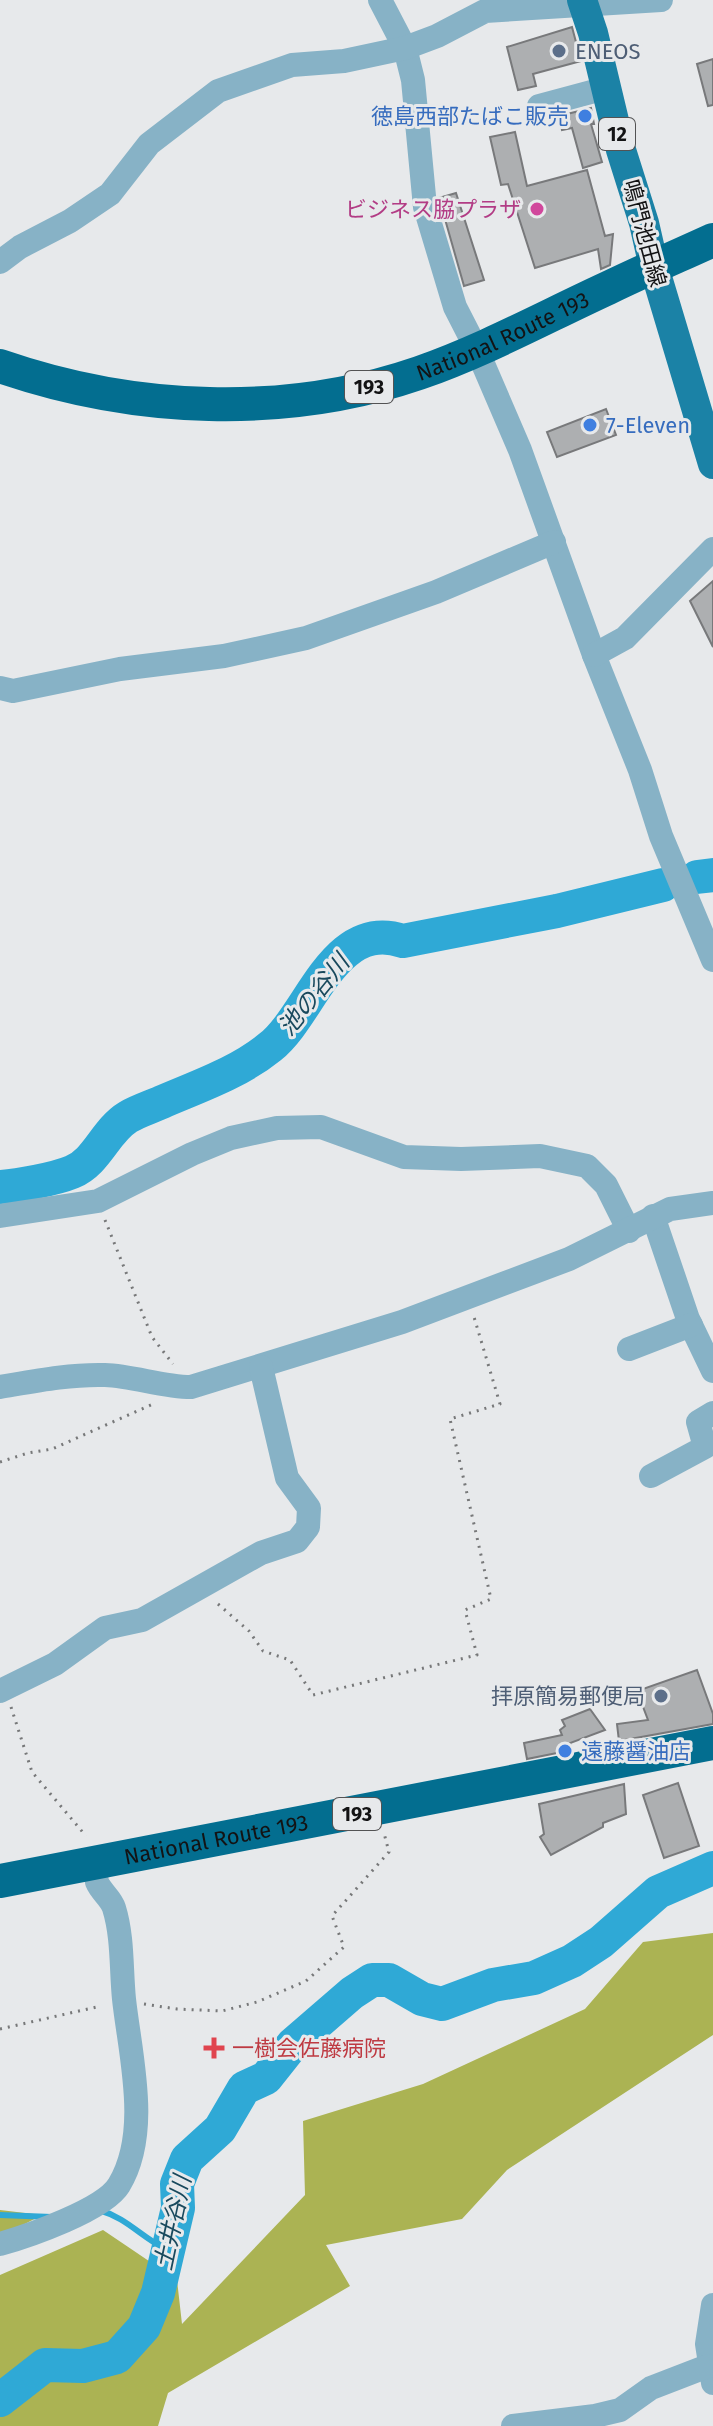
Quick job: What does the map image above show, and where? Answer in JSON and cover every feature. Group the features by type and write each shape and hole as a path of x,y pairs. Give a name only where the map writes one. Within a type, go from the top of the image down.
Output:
{"highway":[{"name":"National Route 193","path":"0,366 35,378 127,397 208,404 278,402 358,390 418,373 477,350 713,240"},
{"name":"National Route 193","path":"0,1881 713,1743"}],"main road":[{"name":"鳴門池田線","path":"584,3 654,267 713,464"}],"street":[{"path":"380,0 405,48 418,109 425,207 455,307 520,450 594,655 640,770 661,836 713,960"},
{"path":"0,262 110,194 149,144 218,91 292,65 344,61 405,48 437,36 485,11 661,0"},
{"path":"539,106 606,88"},
{"path":"0,688 13,691 120,669 224,656 306,638 446,588 554,542"},
{"path":"594,655 625,638 713,549"},
{"path":"0,1216 98,1201 231,1138 277,1128 321,1127 404,1157 461,1159 540,1156 587,1166 606,1185 629,1231"},
{"path":"0,1387 63,1376 107,1375 186,1387 261,1367 402,1322 569,1259 670,1209 713,1203"},
{"path":"653,1216 691,1325 713,1371"},
{"path":"629,1349 691,1325"},
{"path":"2,1690 55,1664 105,1628 142,1620 261,1553 297,1541 308,1527 309,1508 287,1478 261,1367"},
{"path":"651,1476 705,1447 698,1422 713,1413"},
{"path":"0,2244 75,2215 103,2199 119,2186 131,2154 138,2091 120,1938 113,1905 98,1883 93,1864"},
{"path":"513,2426 620,2410 651,2388 711,2374 707,2344 713,2305"}],"path":[{"path":"0,1462 52,1449 186,1387 152,1337 98,1201"},
{"path":"205,1586 233,1620 249,1631 263,1651 290,1660 313,1695 477,1655 465,1610 491,1599 450,1419 500,1404 469,1298"},
{"path":"2,1690 32,1772 85,1833 93,1864"},
{"path":"0,2029 125,2001 177,2009 222,2011 257,2002 306,1981 344,1947 332,1916 389,1852 378,1810"}],"green space":[{"path":"713,1933 713,2035 507,2170 462,2219 326,2245 350,2286 168,2393 158,2426 0,2426 0,2275 103,2230 177,2280 182,2324 305,2195 303,2121 423,2084 585,2009 643,1942"},
{"path":"0,2210 42,2215 0,2237"}],"building":[{"path":"572,27 581,61 533,74 536,86 518,90 507,47"},
{"path":"713,59 713,105 708,106 697,64"},
{"path":"591,108 594,124 591,124 602,162 583,168 572,128 562,130 559,116"},
{"name":"ビジネス脇プラザ","path":"515,132 527,186 587,170 605,236 613,234 610,265 601,269 598,249 535,268 508,184 501,185 490,137"},
{"name":"ビジネス脇プラザ","path":"456,193 484,280 464,286 439,198"},
{"path":"606,409 616,435 557,457 547,432"},
{"path":"713,581 713,647 690,601"},
{"path":"697,1670 713,1714 713,1724 619,1741 617,1724 648,1720 637,1691"},
{"path":"590,1709 605,1730 570,1743 572,1750 527,1759 524,1743 562,1735 560,1730 565,1726 562,1720"},
{"path":"678,1783 699,1846 664,1858 643,1795"},
{"path":"624,1784 626,1814 603,1823 603,1827 551,1855 540,1837 544,1834 539,1804"}],"waterway":[{"name":"池の谷川","path":"697,877 713,875"},
{"name":"池の谷川","path":"0,1187 36,1182 72,1172 88,1161 128,1117 218,1078 258,1056 285,1032 326,973 358,943 379,938 403,941 557,911 663,885"},
{"name":"土井谷川","path":"0,2400 45,2365 83,2366 117,2357 144,2327 158,2293 178,2208 177,2184 187,2159 220,2129 244,2088 266,2078 293,2044 352,1993 372,1980 389,1980 422,1999 442,2004 493,1985 534,1978 572,1961 601,1942 658,1892 713,1868"},
{"path":"99,2210 118,2218 167,2250"},
{"path":"0,2215 52,2217"}],"place":[{"name":"ENEOS","path":"559,51"},
{"name":"徳島西部たばこ販売","path":"585,116"},
{"name":"ビジネス脇プラザ","path":"537,209"},
{"name":"7-Eleven","path":"590,425"},
{"name":"拝原簡易郵便局","path":"661,1696"},
{"name":"遠藤醤油店","path":"565,1751"},
{"name":"一樹会佐藤病院","path":"214,2048"}]}
